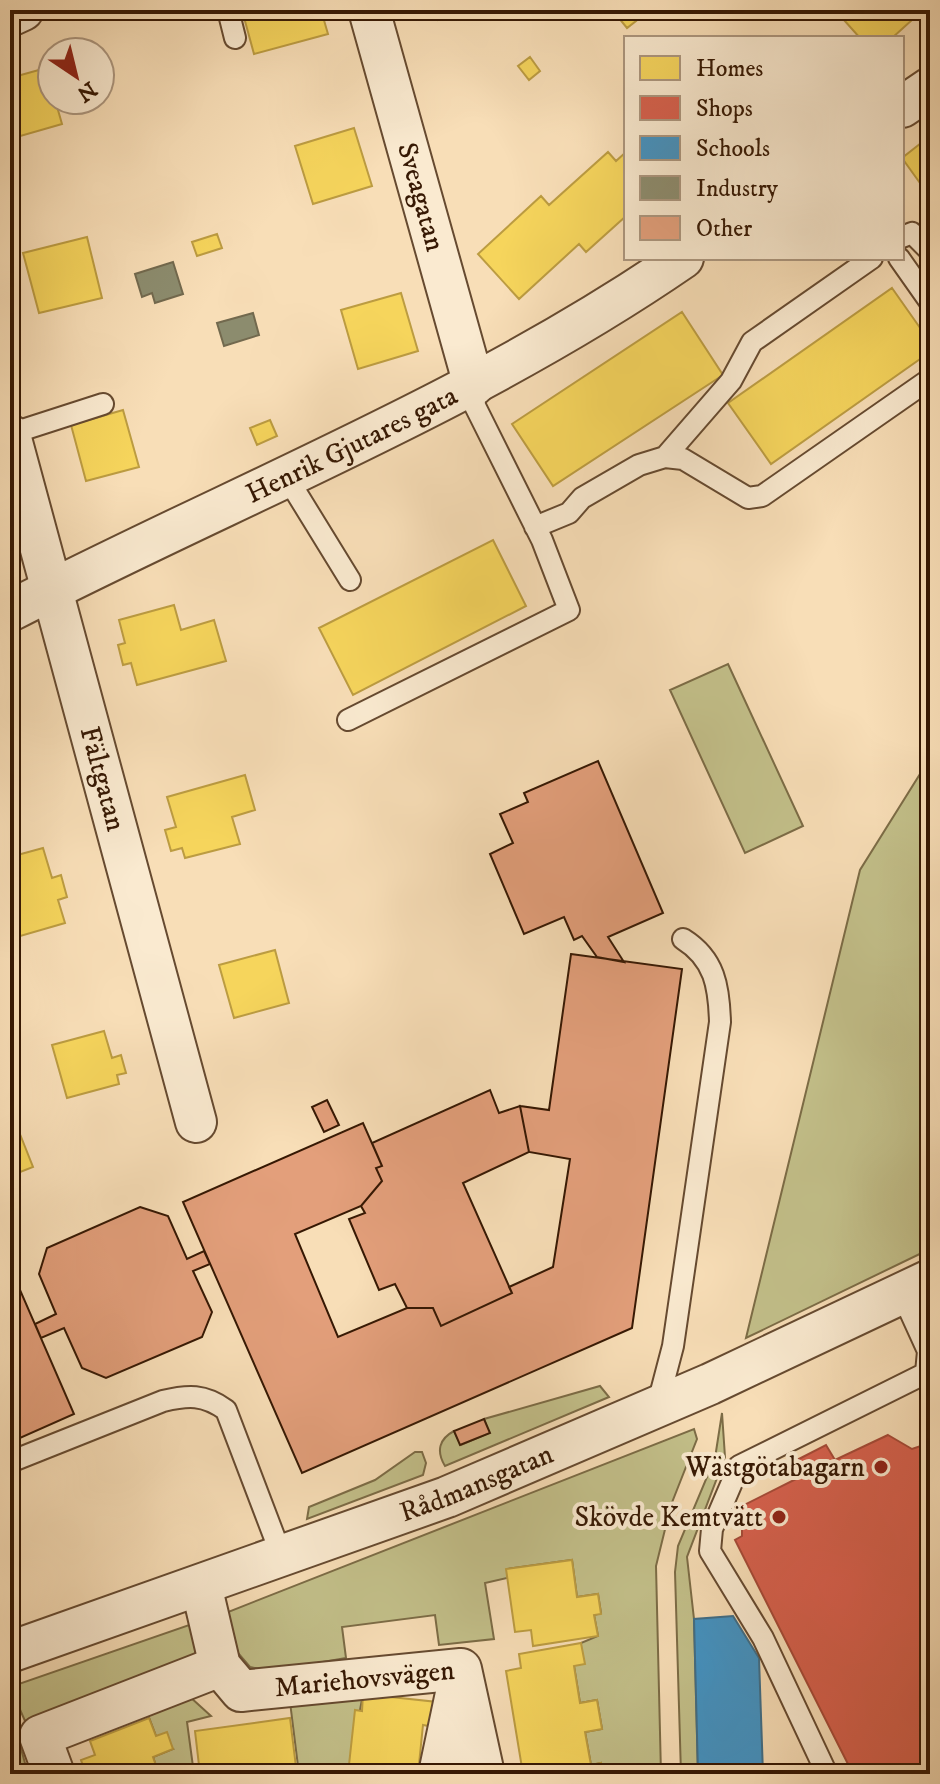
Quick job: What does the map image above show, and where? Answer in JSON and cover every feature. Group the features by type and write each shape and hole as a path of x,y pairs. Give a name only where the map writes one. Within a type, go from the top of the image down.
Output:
{"street":[{"path":"10,16 23,10"},
{"name":"Sveagatan","path":"369,10 474,385"},
{"path":"904,106 930,88"},
{"name":"Henrik Gjutares gata","path":"10,611 474,385 603,313 680,260"},
{"name":"Fältgatan","path":"10,435 196,1122"},
{"name":"Rådmansgatan","path":"10,1652 447,1497 657,1407 916,1287"},
{"path":"54,1774 40,1755 220,1666 201,1585"},
{"name":"Mariehovsvägen","path":"220,1666 241,1691 461,1669 484,1774"},
{"path":"439,1774 461,1669"}],"lane":[{"path":"228,10 235,38"},
{"path":"904,236 912,233 930,251"},
{"path":"665,457 731,381 752,342 869,260"},
{"path":"900,260 930,302"},
{"path":"535,527 569,513 582,498 639,465 665,457 683,459 748,498 762,496 930,379"},
{"path":"348,720 569,610 535,527 475,406 474,385"},
{"path":"10,435 103,404"},
{"path":"286,476 350,580"},
{"path":"657,1407 673,1346 720,1022 713,969 700,949 683,939"},
{"path":"827,1774 763,1638 710,1551 712,1529 739,1466 926,1373 928,1351 916,1287"},
{"path":"10,1462 163,1401 188,1395 211,1399 226,1410 282,1557"}],"shaded area":[{"path":"728,664 803,826 745,853 670,690"},
{"path":"930,758 930,1249 746,1338 860,870"},
{"path":"600,1386 609,1397 445,1466 442,1461 442,1442 454,1431 461,1445 489,1433 484,1419"},
{"path":"722,1413 725,1457 687,1557 694,1619 698,1774 681,1774 675,1572 678,1546 715,1458"},
{"path":"694,1429 697,1439 671,1505 656,1566 661,1774 603,1774 601,1763 591,1765 585,1732 602,1729 597,1700 580,1703 574,1666 581,1643 598,1636 594,1615 601,1613 598,1594 577,1597 572,1560 507,1569 507,1578 485,1583 494,1639 439,1645 435,1615 342,1627 346,1658 270,1671 250,1667 238,1653 228,1612"},
{"path":"415,1452 422,1452 426,1463 423,1475 307,1519 309,1507 375,1480"},
{"path":"192,1624 197,1649 192,1660 25,1721 10,1687"},
{"path":"363,1694 348,1774 299,1774 290,1702"},
{"path":"189,1696 211,1716 187,1722 194,1774 159,1774 153,1757 173,1749 156,1736 147,1712"},
{"path":"10,1709 28,1774 10,1774"}],"building: Homes":[{"path":"242,10 321,10 328,34 254,54"},
{"path":"433,10 458,10 438,20"},
{"path":"628,10 636,21 627,28 618,17"},
{"path":"835,10 923,10 894,36 858,36"},
{"path":"530,57 540,71 529,80 518,66"},
{"path":"36,71 36,116 60,116 62,124 10,139 10,78"},
{"path":"354,128 372,186 313,204 295,146"},
{"path":"930,136 930,197 904,161 904,156"},
{"path":"608,152 616,161 624,154 624,218 586,252 579,244 519,299 478,254 541,196 549,205"},
{"path":"217,234 222,248 197,256 192,242"},
{"path":"87,237 102,298 39,313 23,253"},
{"path":"892,288 930,342 930,352 771,464 728,403"},
{"path":"401,293 418,351 358,369 341,310"},
{"path":"682,312 723,375 553,486 512,424"},
{"path":"123,410 139,467 86,481 71,425"},
{"path":"270,420 277,436 257,445 250,428"},
{"path":"493,540 526,606 353,695 319,628"},
{"path":"174,605 181,630 214,620 226,661 137,685 131,663 123,665 118,645 125,643 119,620"},
{"path":"245,775 255,810 232,817 240,844 185,858 182,848 171,851 165,830 176,827 167,797"},
{"path":"43,848 52,878 61,875 67,897 58,900 65,923 10,939 10,857"},
{"path":"275,950 289,1003 234,1018 219,965"},
{"path":"104,1031 112,1058 121,1055 126,1073 117,1075 119,1084 67,1098 52,1045"},
{"path":"10,1115 33,1167 10,1176"},
{"path":"572,1560 577,1597 598,1594 601,1614 594,1615 598,1636 533,1646 531,1630 515,1632 506,1569"},
{"path":"581,1643 585,1664 574,1666 580,1703 597,1700 602,1729 585,1732 591,1765 601,1763 603,1774 523,1774 506,1671 521,1668 519,1654"},
{"path":"363,1694 437,1702 434,1727 423,1725 418,1774 348,1774 355,1710 362,1711"},
{"path":"149,1718 156,1736 167,1732 173,1749 153,1757 159,1774 86,1774 81,1760 95,1755 90,1741"},
{"path":"290,1718 296,1767 246,1774 200,1774 195,1731"}],"building: Shops":[{"path":"888,1435 912,1449 930,1443 930,1774 853,1774 735,1540 742,1536 742,1506 802,1476 793,1462 826,1445 835,1460"}],"building: Schools":[{"path":"733,1616 759,1658 763,1774 698,1774 694,1619"}],"building: Industry":[{"path":"173,262 183,294 155,303 152,293 142,297 135,274"},
{"path":"253,313 259,335 224,346 217,323"}],"building: Other":[{"path":"598,761 663,913 608,937 624,962 597,957 582,936 574,940 564,917 524,934 490,854 513,843 500,814 528,802 524,793"},
{"path":"571,954 682,969 632,1328 302,1473 183,1202 363,1123 382,1166 376,1168 382,1181 361,1206 295,1234 338,1337 407,1308 433,1308 441,1326 512,1293 509,1287 553,1267 570,1159 529,1152 520,1106 549,1110"},
{"path":"490,1090 499,1113 520,1106 529,1152 463,1183 512,1293 441,1326 433,1308 407,1308 395,1284 379,1290 349,1219 365,1213 361,1206 382,1181 376,1168 382,1166 372,1143"},
{"path":"327,1100 339,1125 324,1132 312,1107"},
{"path":"140,1207 168,1216 187,1259 204,1251 210,1264 193,1271 212,1312 202,1337 106,1378 82,1368 64,1328 41,1338 35,1324 56,1314 39,1274 47,1248"},
{"path":"10,1267 74,1414 20,1438 10,1415"},
{"path":"484,1419 490,1433 460,1445 454,1431"}],"place":[{"name":"Wästgötabagarn","path":"881,1467"},
{"name":"Skövde Kemtvätt","path":"779,1517"}]}
